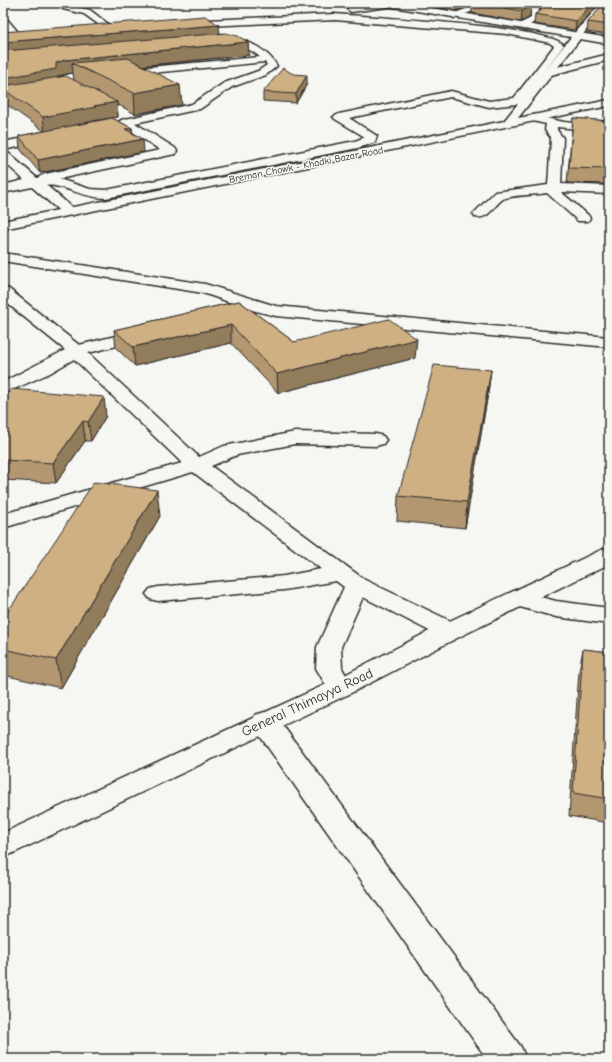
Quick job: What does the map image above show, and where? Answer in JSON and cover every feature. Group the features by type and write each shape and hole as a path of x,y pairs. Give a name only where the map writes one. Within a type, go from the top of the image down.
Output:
{"street":[{"path":"76,3 67,5 66,7 87,12 115,27 94,29"},
{"path":"34,181 61,183 86,194 106,194 362,143 371,139 372,136 339,117 452,94 489,104 517,101 559,45 553,41 507,31 335,17 175,23 347,9 391,3 609,41"},
{"path":"454,15 490,3 536,11 535,19 522,26"},
{"path":"508,123 601,3"},
{"path":"347,9 436,19 482,19"},
{"path":"4,22 21,35"},
{"path":"3,35 21,35"},
{"path":"3,39 21,35"},
{"path":"112,125 123,117 196,107 228,85 272,66 268,59 254,47 227,41 212,42"},
{"path":"547,73 609,57"},
{"path":"120,72 131,70 134,67 128,59"},
{"path":"89,95 63,82 63,79 74,76 268,59"},
{"path":"54,87 69,85"},
{"name":"Breman Chowk - Khadki Bazar Road","path":"3,225 609,103"},
{"path":"3,189 171,151 123,117"},
{"path":"532,118 552,124 606,128"},
{"path":"552,124 551,130 557,138 552,189"},
{"path":"3,146 57,136"},
{"path":"3,155 69,212"},
{"path":"552,189 583,218"},
{"path":"480,214 500,195 552,189 609,190"},
{"path":"3,257 205,289 231,297 255,308 346,318 609,342"},
{"path":"3,264 20,260"},
{"path":"3,292 76,350 196,465 349,579 450,631"},
{"path":"232,313 255,308"},
{"path":"3,389 44,369 76,350 162,330"},
{"path":"3,521 196,465 231,450 288,439 376,440"},
{"name":"General Thimayya Road","path":"3,846 340,688 450,631 609,555"},
{"path":"158,594 349,579"},
{"path":"340,688 329,668 328,647 349,579"},
{"path":"517,599 556,609 609,616"},
{"path":"265,722 508,1059"}],"building":[{"path":"475,3 531,3 531,6 522,11"},
{"path":"541,3 593,3 576,21 535,14 542,10"},
{"path":"604,3 609,3 609,25 588,22"},
{"path":"205,16 219,25 3,42 3,32"},
{"path":"226,33 238,36 248,42 65,60 56,63 56,69 3,78 3,51"},
{"path":"128,58 180,85 134,93 72,63"},
{"path":"283,68 293,74 307,75 296,94 263,92"},
{"path":"66,76 117,102 43,117 3,89 3,86"},
{"path":"112,118 132,128 125,129 143,139 38,160 19,136"},
{"path":"573,118 609,121 609,169 569,168"},
{"path":"239,301 294,342 389,319 417,339 277,374 231,325 133,347 114,330"},
{"path":"434,365 491,370 467,502 398,496"},
{"path":"11,389 104,397 88,422 83,421 53,463 3,460 3,398"},
{"path":"94,482 157,490 56,660 3,649 3,619"},
{"path":"583,649 609,652 609,799 573,793"}]}
